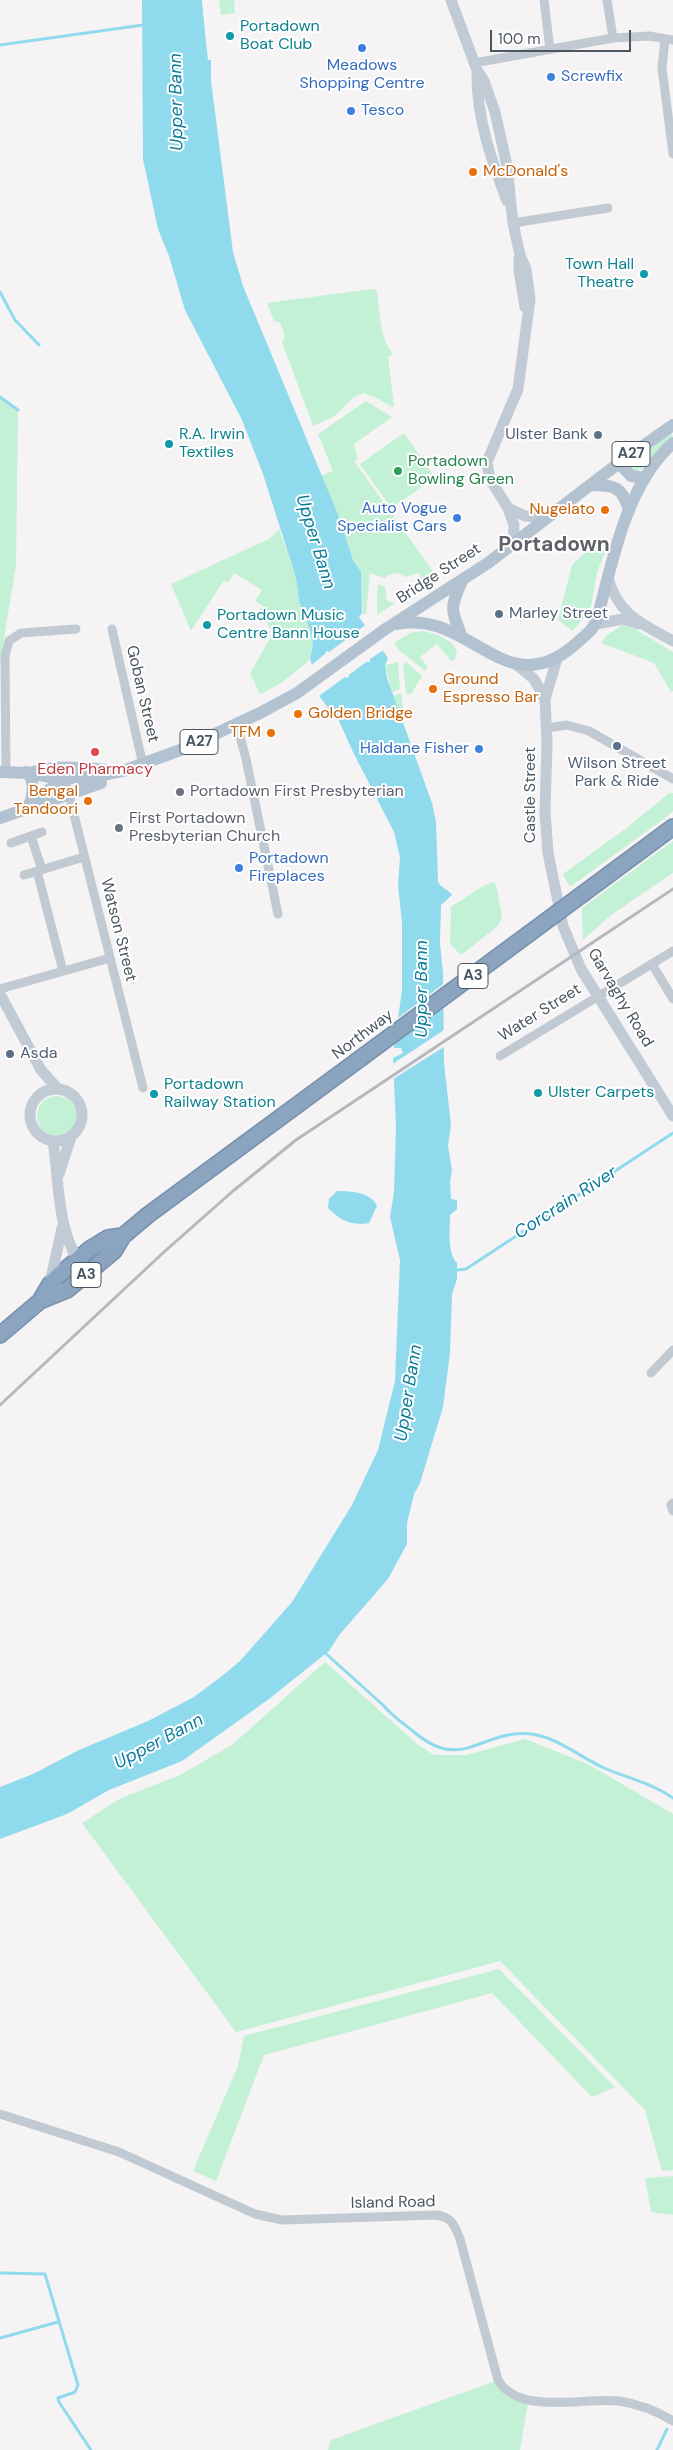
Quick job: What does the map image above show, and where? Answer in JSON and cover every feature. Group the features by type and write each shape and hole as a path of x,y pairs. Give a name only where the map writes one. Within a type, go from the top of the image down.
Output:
{"highway":[{"name":"Northway","path":"0,1335 40,1301 67,1290 87,1274 114,1251 123,1236 148,1215 673,827"},
{"name":"Northway","path":"40,1301 50,1284 90,1248 108,1238 123,1236"}],"main road":[{"name":"A27","path":"590,485 673,425"},
{"name":"A27","path":"596,624 608,577 629,511 645,478 656,461 673,443"},
{"path":"619,463 631,476 645,478"},
{"path":"590,485 606,485 618,490 626,500 629,511"},
{"name":"Bridge Street","path":"384,630 463,579 590,485"},
{"path":"462,637 454,618 452,605 463,579"},
{"name":"A27","path":"65,779 85,779 123,771 183,749 237,725 297,693 384,630 414,621 425,622 462,637 518,666"},
{"path":"518,666 539,665 557,658 596,624"},
{"name":"A27","path":"20,812 32,801 65,779 76,767 123,771"},
{"path":"28,772 44,768 76,767"},
{"name":"A27","path":"0,818 107,781 123,771"},
{"path":"3,772 28,772 65,779"},
{"path":"28,772 32,779 32,801"}],"street":[{"path":"451,0 475,67 484,81 495,112 507,166 509,206"},
{"path":"544,0 550,49"},
{"path":"607,0 612,38"},
{"path":"475,67 550,49 612,38 649,36 669,40 662,68 673,154"},
{"path":"475,67 478,109 495,170 509,206"},
{"path":"484,81 491,131"},
{"path":"498,154 520,255 530,286 530,300 526,316 518,389 487,462 490,479 508,508 514,525 513,543"},
{"path":"513,223 608,208"},
{"path":"508,508 525,516 546,518"},
{"path":"608,577 614,597 620,606 647,627 673,641"},
{"path":"596,624 623,619 647,627"},
{"path":"3,772 4,656 9,641 21,633 76,629"},
{"name":"Goban Street","path":"112,630 143,764"},
{"name":"Castle Street","path":"554,890 547,846 545,812 545,699 557,658"},
{"name":"Castle Street","path":"518,666 534,679 545,699"},
{"path":"237,725 246,758 278,914"},
{"path":"546,728 567,726 589,731 673,779"},
{"name":"Watson Street","path":"65,779 143,1088"},
{"path":"11,843 42,832"},
{"path":"30,836 63,971"},
{"path":"24,875 84,857"},
{"name":"Garvaghy Road","path":"554,890 567,938 580,969 673,1116"},
{"name":"Water Street","path":"500,1056 673,951"},
{"path":"0,989 110,958"},
{"path":"652,964 673,1000"},
{"path":"0,994 41,1070 58,1089 74,1096 82,1109 81,1125 71,1137 58,1175"},
{"path":"41,1070 41,1094 31,1108 31,1123 39,1135 53,1142 71,1137"},
{"path":"41,1094 58,1089"},
{"path":"53,1142 58,1175 57,1191 63,1224 77,1261 87,1274"},
{"path":"50,1284 61,1243 63,1224"},
{"path":"651,1373 673,1350"},
{"path":"673,1503 671,1505 673,1511"},
{"name":"Island Road","path":"0,2114 119,2152 255,2214 282,2220 437,2215 449,2218 454,2222 460,2239 498,2380 502,2388 511,2395 531,2402 603,2400 630,2403 673,2421"}],"green space":[{"path":"219,0 234,0 235,13 221,15"},
{"path":"371,289 376,290 383,334 393,354 388,357 394,406 392,407 379,399 363,393 353,398 335,416 313,426 282,342 285,336 280,323 274,321 267,303"},
{"path":"0,397 18,410 16,566 0,662"},
{"path":"366,401 392,417 354,444 358,459 354,461 439,580 428,584 421,579 419,573 405,577 400,574 393,574 385,578 370,573 366,614 363,614 361,572 353,560 339,517 321,476 333,471 318,434"},
{"path":"670,432 673,436 655,457 644,467 634,472 627,464"},
{"name":"Portadown Bowling Green","path":"404,433 435,478 391,508 360,464"},
{"path":"279,529 296,578 299,601 310,630 313,645 309,661 280,684 260,694 250,673 272,635 268,623 256,615 263,606 255,601 262,590 234,573 228,583 224,580 191,631 171,584 269,539"},
{"path":"593,545 606,550 597,572 591,607 573,631 558,620 572,565"},
{"path":"379,584 385,587 387,601 395,603 377,615 377,588"},
{"path":"622,625 635,629 673,652 673,691 671,692 654,663 601,643 606,636"},
{"path":"422,631 437,635 451,643 457,651 455,659 451,661 437,644 420,657 428,667 425,671 400,651 394,643 410,633"},
{"path":"398,662 400,689 392,692 385,665"},
{"path":"406,662 422,676 411,694 406,694 403,665"},
{"path":"401,693 403,709 397,710 393,696"},
{"path":"669,793 673,793 673,811 669,815 570,887 563,874 628,827"},
{"path":"673,841 673,873 611,915 583,940 582,908"},
{"path":"493,882 496,884 502,916 498,926 461,955 450,944 451,907 483,886"},
{"path":"57,1096 71,1102 77,1116 71,1130 57,1136 43,1130 37,1116 43,1102"},
{"path":"325,1662 417,1744 434,1755 466,1755 525,1739 588,1764 673,1814 673,2170 662,2171 645,2110 500,1961 236,2032 82,1823 121,1798 180,1775 232,1745"},
{"path":"499,1969 615,2087 592,2097 492,1993 264,2055 216,2181 193,2171 238,2066 244,2036"},
{"path":"673,2176 673,2215 651,2212 645,2178"},
{"path":"498,2380 528,2403 520,2450 328,2450 331,2440"}],"water":[{"name":"Upper Bann","path":"142,0 202,0 208,58 211,60 211,81 233,252 243,286 339,517 353,560 361,572 362,613 359,617 388,658 385,665 387,678 432,803 436,822 438,882 452,895 441,905 440,943 443,973 444,1063 451,1125 448,1146 452,1170 450,1183 451,1199 457,1200 457,1209 450,1215 450,1240 452,1253 457,1263 457,1279 452,1294 450,1353 443,1407 420,1483 414,1494 407,1523 407,1544 388,1579 340,1634 329,1651 269,1699 182,1761 109,1790 67,1814 0,1839 0,1787 33,1774 79,1750 148,1721 194,1697 240,1661 292,1602 352,1505 378,1450 395,1381 400,1260 390,1217 394,1192 396,1127 393,1058 403,1053 401,1048 394,1048 402,990 402,923 398,885 400,857 394,832 335,712 329,709 319,696 310,658 313,645 310,630 299,601 296,578 263,474 242,420 185,310 169,256 158,229 143,159"},
{"path":"337,1191 360,1193 374,1201 377,1206 369,1223 352,1223 337,1216 328,1208 329,1199"}],"pier":[{"path":"202,0 205,0 210,57 214,60 208,60"},
{"path":"367,624 385,649 370,659 370,662 366,662 349,675 348,678 345,677 319,696 316,692 310,666 325,654 326,651 329,652 348,638 348,636 351,636"},
{"path":"446,982 446,1006 392,1046 395,1020"},
{"path":"447,1028 447,1045 390,1081 391,1065"}],"waterway":[{"path":"0,45 143,25"},
{"path":"0,292 15,320 39,345"},
{"path":"0,397 18,410"},
{"name":"Corcrain River","path":"457,1270 466,1269 673,1133"},
{"path":"323,1651 394,1716 431,1744 446,1749 460,1750 514,1734 542,1736 569,1748 595,1764 648,1785 673,1798"},
{"path":"0,2273 45,2274 78,2385 75,2392 58,2398 59,2402 91,2450"},
{"path":"0,2338 58,2322"},
{"path":"657,2450 667,2429"}],"railway":[{"path":"0,1405 164,1252 233,1191 296,1140 673,889"}],"place":[{"name":"Portadown Boat Club","path":"230,36"},
{"name":"Meadows Shopping Centre","path":"362,48"},
{"name":"Screwfix","path":"551,77"},
{"name":"Tesco","path":"351,111"},
{"name":"McDonald's","path":"473,172"},
{"name":"Town Hall Theatre","path":"644,274"},
{"name":"Ulster Bank","path":"598,435"},
{"name":"R.A. Irwin Textiles","path":"169,444"},
{"name":"Portadown Bowling Green","path":"398,471"},
{"name":"Nugelato","path":"605,510"},
{"name":"Auto Vogue Specialist Cars","path":"457,518"},
{"name":"Marley Street","path":"499,614"},
{"name":"Portadown Music Centre Bann House","path":"207,625"},
{"name":"Ground Espresso Bar","path":"433,689"},
{"name":"Golden Bridge","path":"298,714"},
{"name":"TFM","path":"271,733"},
{"name":"Wilson Street Park & Ride","path":"617,746"},
{"name":"Haldane Fisher","path":"479,749"},
{"name":"Eden Pharmacy","path":"95,752"},
{"name":"Portadown First Presbyterian","path":"180,792"},
{"name":"Bengal Tandoori","path":"88,801"},
{"name":"First Portadown Presbyterian Church","path":"119,828"},
{"name":"Portadown Fireplaces","path":"239,868"},
{"name":"Asda","path":"10,1054"},
{"name":"Ulster Carpets","path":"538,1093"},
{"name":"Portadown Railway Station","path":"154,1094"}],"district":[{"name":"Portadown","path":"554,545"}]}
